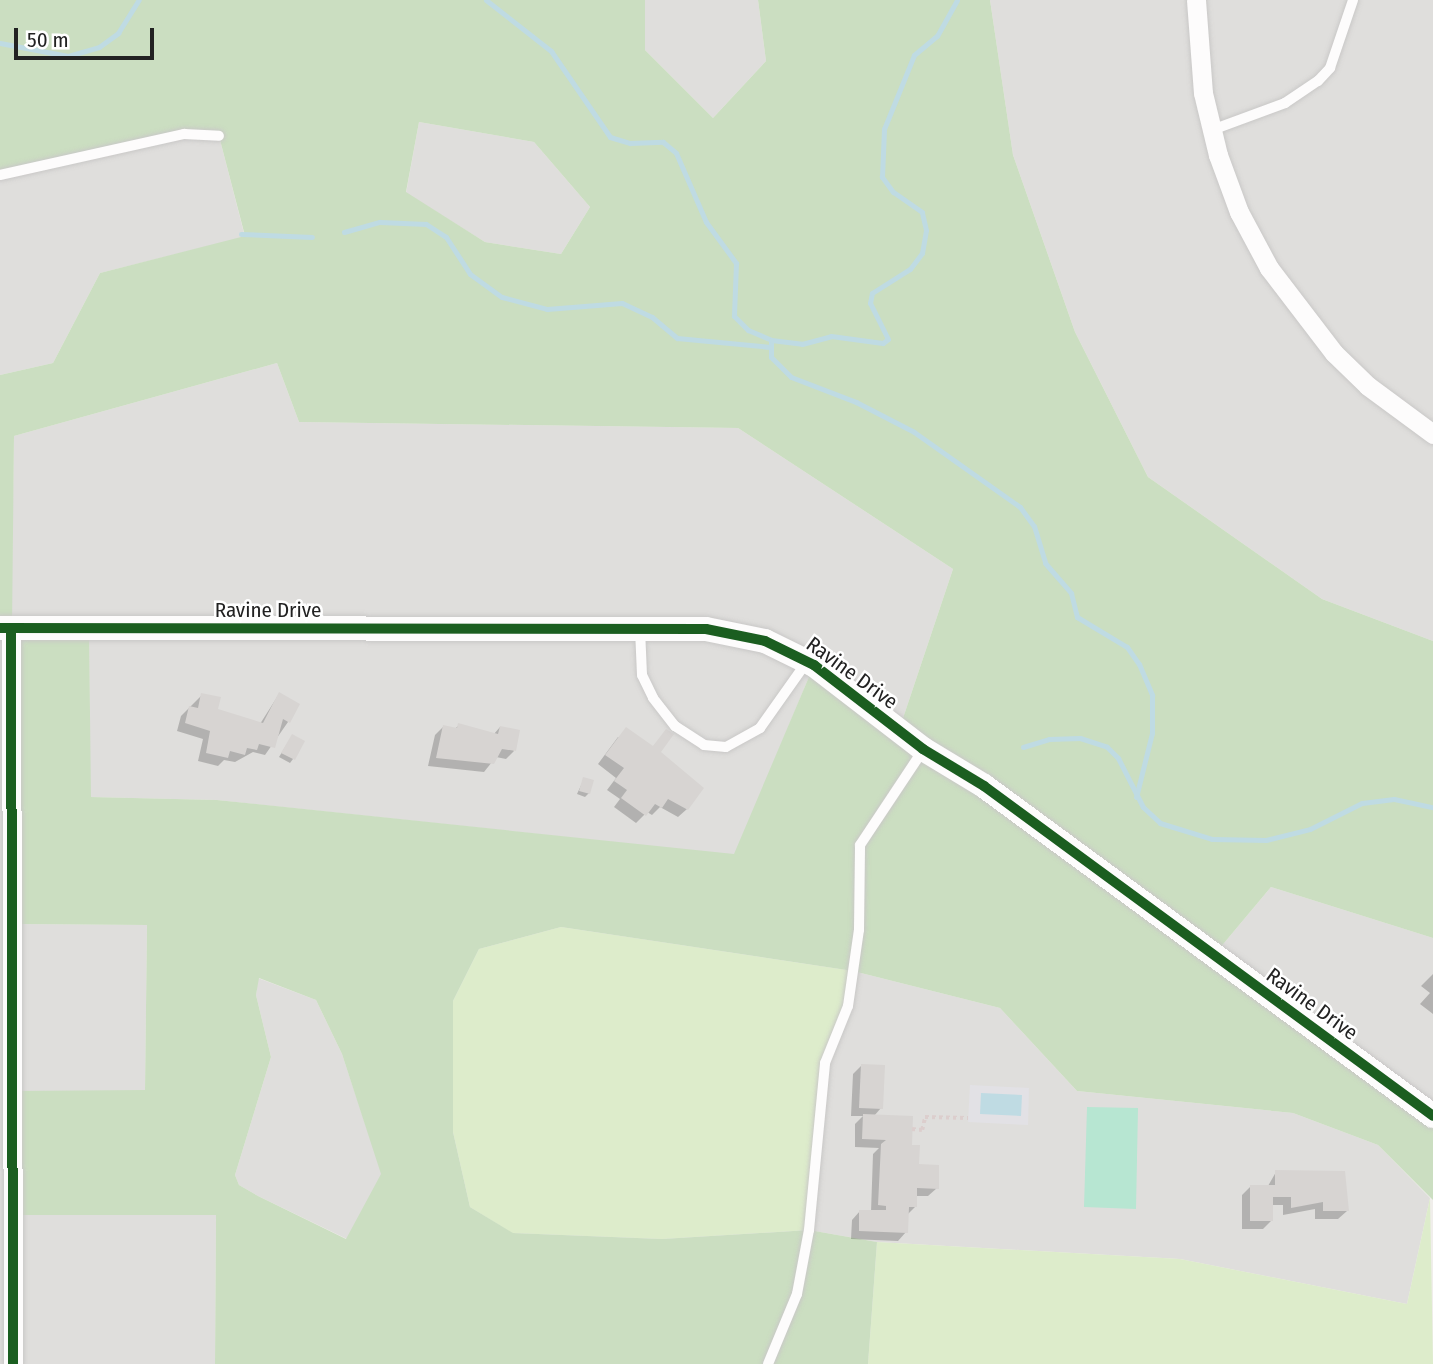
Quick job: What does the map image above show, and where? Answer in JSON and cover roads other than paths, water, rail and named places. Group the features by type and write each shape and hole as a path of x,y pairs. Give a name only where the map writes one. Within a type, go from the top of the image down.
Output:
{"street":[{"path":"1196,0 1198,53 1212,130 1239,212 1269,268 1303,317 1368,386 1433,434"},
{"path":"6,628 13,1364"},
{"name":"Ravine Drive","path":"6,628 640,628 728,631 765,641 807,661 923,749 984,786 1433,1116"}],"lane":[{"path":"1212,130 1285,103 1318,81 1330,68 1353,0"},
{"path":"0,175 184,134 219,136"},
{"path":"640,628 642,675 653,698 675,726 704,744 726,747 760,728 807,661"},
{"path":"768,1364 797,1294 809,1230 817,1112 825,1063 848,1006 859,930 860,845 923,749"}],"water":[{"path":"981,1093 1022,1095 1021,1116 980,1114"}],"waterway":[{"path":"0,43 68,56 99,47 118,33 139,0"},
{"path":"486,0 551,51 610,137 630,143 663,142 676,153 706,222 736,263 734,316 748,330 771,340 771,357 791,377 856,402 914,432 1020,507 1034,526 1045,563 1071,593 1077,617 1127,647 1139,664 1152,695 1152,733 1136,797"},
{"path":"771,340 802,344 831,336 883,343 888,339 870,303 872,293 910,269 922,253 926,230 922,212 893,192 882,177 884,129 914,55 937,36 957,0"},
{"path":"344,232 380,222 426,224 446,237 470,274 502,297 547,309 622,303 652,317 677,338 770,347"},
{"path":"241,234 312,237"},
{"path":"1023,747 1049,739 1080,738 1107,747 1118,758 1143,807 1160,823 1212,839 1266,840 1310,829 1362,803 1394,799 1433,807"}]}
